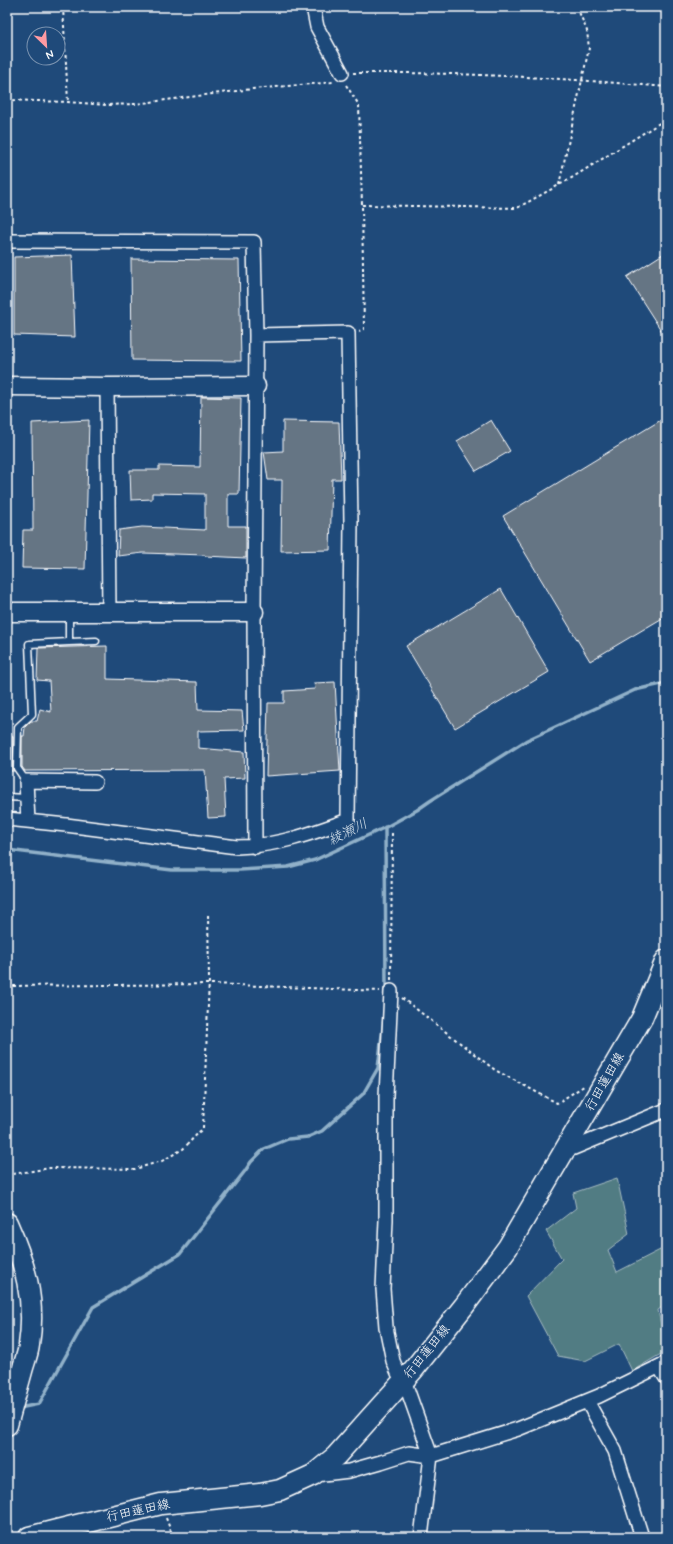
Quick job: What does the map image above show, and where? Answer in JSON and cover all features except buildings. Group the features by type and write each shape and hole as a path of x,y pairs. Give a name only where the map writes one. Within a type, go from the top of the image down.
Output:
{"main road":[{"name":"行田蓮田線","path":"29,1537 161,1504 260,1494 280,1490 313,1475 336,1456 404,1380 464,1306 508,1247 642,1018 666,960"},
{"path":"7,1223 21,1257 27,1277 31,1299 32,1320 29,1346 7,1425"}],"street":[{"path":"313,7 317,27 343,77"},
{"path":"7,241 254,242 256,335 254,612 255,847"},
{"path":"7,819 237,847 255,847 280,843 312,834 348,820 351,522 348,333 256,335"},
{"path":"7,386 256,386"},
{"path":"107,387 109,611"},
{"path":"7,612 254,612"},
{"path":"28,821 26,781 95,782"},
{"path":"391,991 386,1096 386,1220 383,1289 386,1326 392,1354 398,1373 404,1380 431,1456 421,1537"},
{"path":"564,1152 666,1110"},
{"path":"313,1475 349,1471 409,1453 431,1456 518,1429 587,1401 662,1365 666,1378"},
{"path":"587,1401 615,1451 642,1537"}],"lane":[{"path":"69,611 69,642"},
{"path":"26,781 18,768 18,727 32,714 29,644 96,641"},
{"path":"7,797 27,798"}],"path":[{"path":"63,7 68,102"},
{"path":"558,185 589,48 588,30 577,7"},
{"path":"7,100 106,105 135,104 343,77 427,72 582,80 666,87"},
{"path":"343,77 359,105 362,205 364,329 348,333"},
{"path":"362,205 517,208 558,185 666,119"},
{"path":"391,991 392,832"},
{"path":"7,1175 50,1168 135,1168 162,1161 183,1149 203,1128 209,980 208,912"},
{"path":"7,986 213,984 391,991 406,1000 495,1070 557,1103 588,1083"}],"green space":[{"path":"617,1178 629,1234 608,1250 617,1272 666,1247 666,1304 658,1310 666,1351 632,1371 619,1344 585,1361 558,1356 526,1296 562,1259 546,1231 576,1208 573,1193"}],"waterway":[{"name":"綾瀬川","path":"7,850 172,870 240,870 288,867 315,860 388,826 417,810 527,740 635,690 666,683"},
{"path":"385,827 386,990"},
{"path":"19,1408 39,1404 93,1307 180,1254 251,1162 264,1149 288,1139 308,1137 322,1131 363,1094 378,1068 384,1018"}]}
